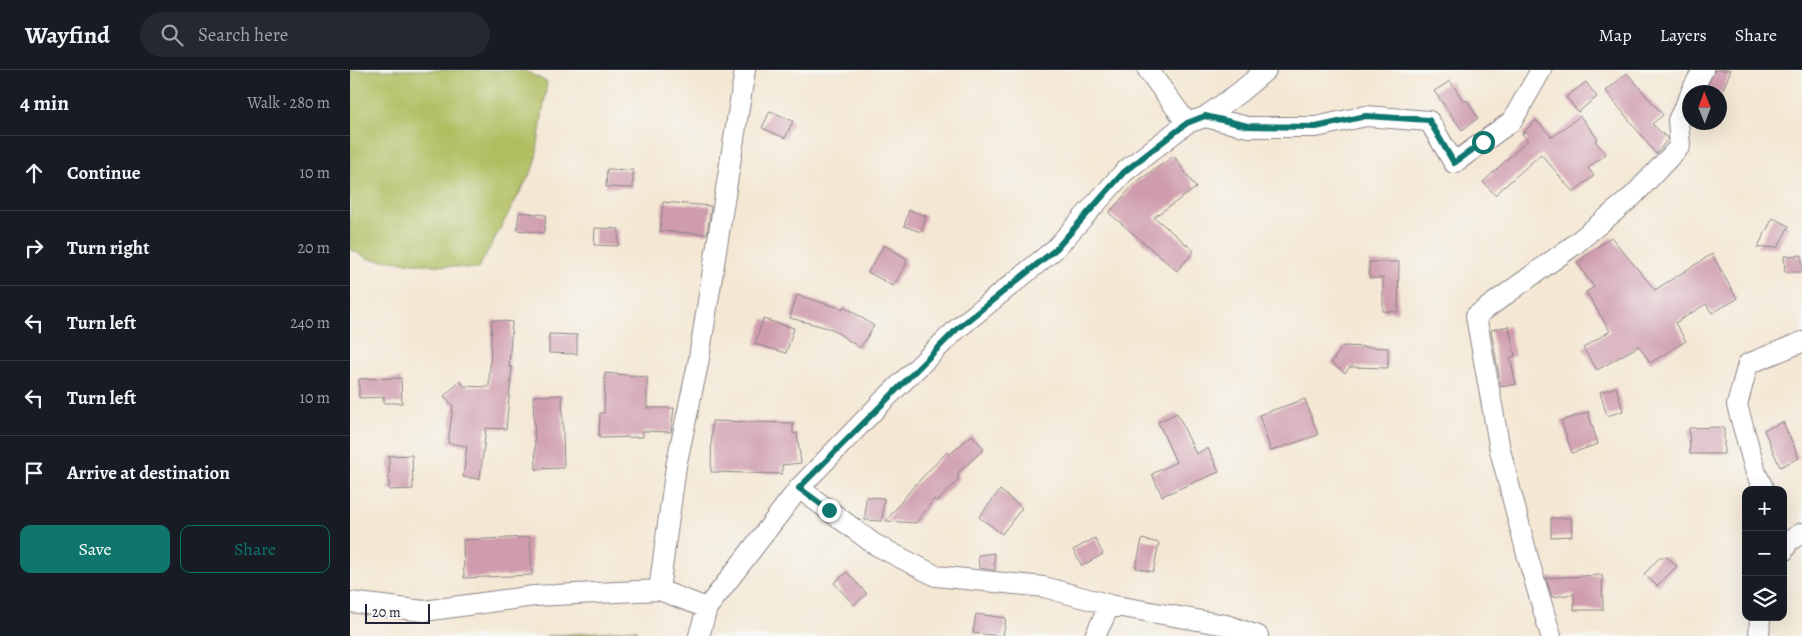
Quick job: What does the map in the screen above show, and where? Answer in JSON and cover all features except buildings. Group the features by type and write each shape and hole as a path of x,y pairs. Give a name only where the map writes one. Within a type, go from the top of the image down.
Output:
{"street":[{"path":"659,590 676,466 698,364 745,70"},
{"path":"1148,70 1196,120 1248,126 1316,127 1366,116 1429,120 1454,163 1512,121 1541,70"},
{"path":"699,636 707,608 799,488 957,329 1056,249 1124,172 1196,120 1240,92 1266,70"},
{"path":"1696,85 1703,70"},
{"path":"1551,636 1528,558 1500,450 1476,316 1574,246 1633,196 1680,146 1678,120 1682,112"},
{"path":"1762,486 1756,473 1736,406 1748,364 1802,342"},
{"path":"799,488 874,544 936,576 1044,587 1110,605 1226,625 1258,636"},
{"path":"350,602 424,610 534,596 659,590 707,608"},
{"path":"1095,636 1110,605"},
{"path":"1759,636 1760,621"}],"green space":[{"path":"350,70 523,70 547,82 535,165 478,269 369,259 350,249"},
{"path":"636,629 637,636 546,636"}],"route":[{"path":"829,510 799,488 882,402 957,329 1056,249 1124,172 1187,123 1205,116 1248,126 1316,127 1366,116 1429,120 1454,163 1483,142"}]}
